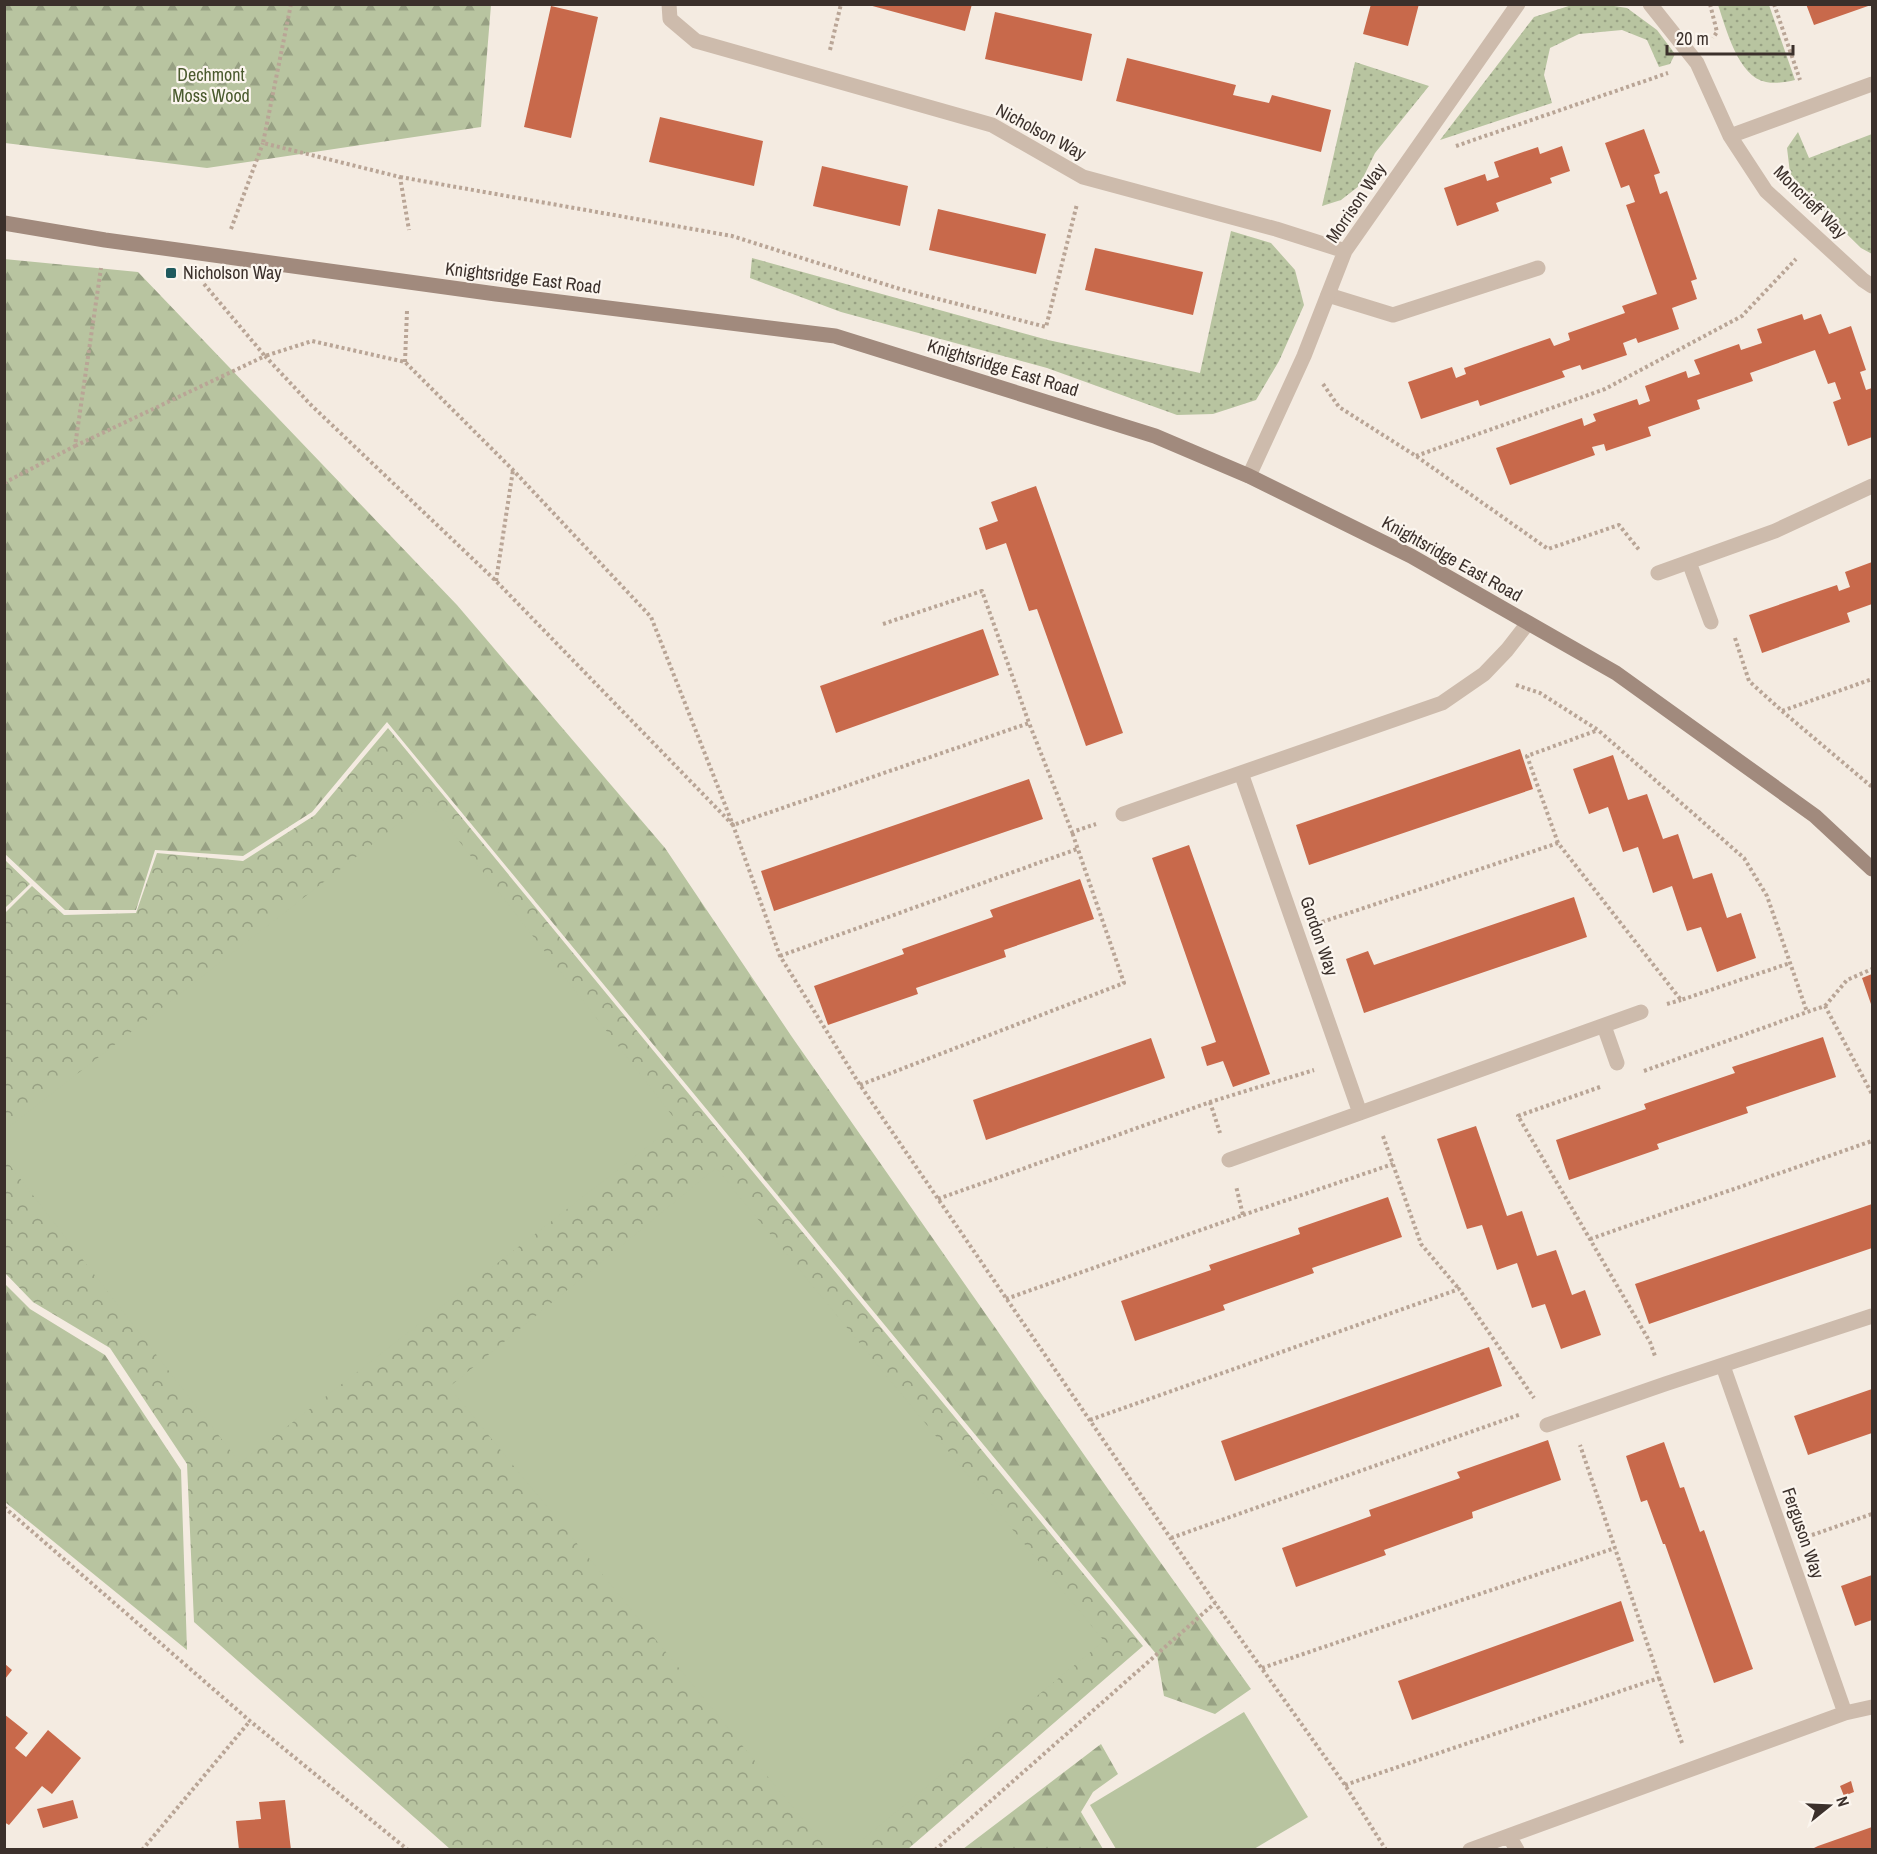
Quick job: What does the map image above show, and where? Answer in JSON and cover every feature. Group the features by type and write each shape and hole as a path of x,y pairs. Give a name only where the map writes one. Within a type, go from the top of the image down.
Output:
{"street":[{"name":"Nicholson Way","path":"669,4 670,20 696,41 992,125 1083,177 1276,229 1345,251"},
{"name":"Morrison Way","path":"1249,476 1304,356 1345,251 1518,4"},
{"name":"Moncrieff Way","path":"1650,4 1697,63 1730,136 1766,191 1872,286"},
{"path":"1730,136 1872,84"},
{"name":"Knightsridge East Road","path":"4,223 105,240 496,294 835,336 1155,436 1249,476 1412,556 1617,673 1815,816 1872,869"},
{"path":"1328,295 1393,315 1538,268"},
{"path":"1658,573 1775,531 1872,486"},
{"path":"1689,562 1711,622"},
{"path":"1123,814 1442,703 1484,674 1508,650 1528,623"},
{"name":"Gordon Way","path":"1241,773 1342,1061 1367,1110"},
{"path":"1229,1160 1641,1012"},
{"path":"1604,1026 1617,1063"},
{"path":"1547,1425 1872,1316"},
{"name":"Ferguson Way","path":"1723,1366 1845,1713"},
{"path":"1470,1850 1845,1713 1872,1707"},
{"path":"1509,1836 1517,1850"}],"path":[{"path":"222,256 263,142 291,4"},
{"path":"823,77 841,4"},
{"path":"1419,146 1434,153 1697,63 1717,32 1710,4"},
{"path":"1774,4 1809,107"},
{"path":"263,142 400,177 732,236 900,289 1046,327 1083,177"},
{"path":"400,177 409,230"},
{"path":"1416,456 1605,389 1742,316 1817,237"},
{"path":"75,446 105,240"},
{"path":"175,249 265,356 311,405 496,581 733,825"},
{"path":"405,362 407,308"},
{"path":"4,483 75,446 265,356 312,340 405,362 513,470 651,617 733,825 780,956 860,1085 1215,1603 1345,1785 1386,1850"},
{"path":"1304,356 1339,407 1416,456 1548,549 1619,525 1658,573"},
{"path":"496,581 513,470"},
{"path":"860,1085 1124,983 1072,832 1029,723 982,591 883,624"},
{"path":"1711,622 1729,621 1749,681 1872,787"},
{"path":"1484,674 1540,693 1598,730 1744,858 1767,896 1807,1012"},
{"path":"1782,711 1872,679"},
{"path":"733,825 1029,723"},
{"path":"1598,730 1527,756 1558,843 1681,1000 1790,963"},
{"path":"1072,832 1123,814"},
{"path":"1296,930 1558,843"},
{"path":"780,956 1077,849"},
{"path":"1643,1071 1825,1006 1846,980 1872,969"},
{"path":"1825,1006 1872,1094"},
{"path":"938,1199 1210,1102 1342,1061"},
{"path":"1600,1086 1518,1116 1650,1342 1665,1384"},
{"path":"1210,1102 1229,1160 1243,1215"},
{"path":"1367,1110 1393,1164 1421,1244 1459,1289 1540,1407 1547,1425"},
{"path":"1590,1239 1872,1141"},
{"path":"1006,1299 1393,1164"},
{"path":"1090,1420 1459,1289"},
{"path":"1171,1538 1540,1407"},
{"path":"1570,1417 1692,1770"},
{"path":"4,1507 250,1721 408,1850"},
{"path":"1786,1544 1872,1514"},
{"path":"1262,1668 1615,1548"},
{"path":"935,1850 1215,1603"},
{"path":"1345,1785 1659,1678"},
{"path":"142,1850 250,1721"}],"green space":[{"name":"Dechmont Moss Wood","path":"5,4 491,5 481,127 207,168 5,143"},
{"path":"1601,4 1627,8 1657,30 1675,54 1670,64 1659,67 1647,40 1622,30 1579,34 1550,48 1544,75 1552,103 1440,140 1534,17 1572,5"},
{"path":"1718,5 1769,5 1795,80 1766,82 1756,78 1748,71 1734,50"},
{"path":"1355,62 1429,86 1375,153 1359,186 1341,200 1322,206"},
{"path":"1798,132 1809,158 1872,134 1872,254 1861,248 1808,196 1790,173 1787,148"},
{"path":"1231,231 1271,243 1295,270 1304,305 1279,361 1256,400 1213,414 1177,415 1047,368 841,312 750,278 752,258 1048,340 1200,373"},
{"path":"4,259 138,272 457,605 665,848 792,1037 1108,1489 1251,1689 1215,1714 1164,1696 1157,1655 387,722 312,812 243,856 155,850 136,910 65,910 5,854"},
{"path":"388,728 1143,1646 908,1849 450,1849 194,1622 187,1464 110,1348 33,1302 5,1273 5,913 32,886 64,915 136,913 157,853 243,861 315,815"},
{"path":"428,801 678,1123 240,1463 5,1159 5,1130"},
{"path":"5,860 30,884 4,908"},
{"path":"716,1168 1104,1641 851,1849 827,1849 449,1387"},
{"path":"4,1283 30,1309 105,1355 181,1470 187,1650 5,1502"},
{"path":"1244,1712 1308,1817 1254,1849 1116,1849 1090,1805"},
{"path":"1101,1744 1118,1774 1093,1792 1081,1812 1103,1849 963,1849"}],"building":[{"path":"865,4 972,4 965,31"},
{"path":"1371,4 1419,4 1408,46 1363,34"},
{"path":"1806,4 1871,4 1871,5 1814,25"},
{"path":"551,6 598,17 571,138 524,127"},
{"path":"995,12 1092,34 1082,81 985,59"},
{"path":"1127,58 1236,85 1233,95 1269,103 1272,95 1331,110 1321,152 1116,101"},
{"path":"660,117 763,141 754,186 649,162"},
{"path":"1644,129 1660,173 1654,175 1660,194 1667,191 1697,279 1691,281 1697,299 1672,308 1679,329 1638,343 1636,338 1623,343 1627,355 1582,370 1580,365 1562,371 1565,377 1480,406 1478,400 1421,419 1408,382 1452,367 1456,378 1466,374 1464,368 1550,338 1554,346 1570,340 1568,333 1625,313 1622,306 1657,294 1626,205 1635,202 1629,185 1621,188 1605,143"},
{"path":"1562,146 1570,171 1550,178 1552,183 1496,203 1499,211 1457,226 1444,188 1485,174 1487,181 1499,177 1494,162 1538,147 1540,154"},
{"path":"822,166 908,186 900,226 813,206"},
{"path":"938,209 1046,234 1036,274 929,250"},
{"path":"1095,248 1203,272 1193,315 1085,290"},
{"path":"1802,314 1804,320 1821,314 1829,334 1851,326 1866,370 1860,372 1866,390 1872,388 1872,437 1848,446 1833,402 1841,399 1835,382 1828,384 1815,350 1750,373 1753,381 1697,400 1700,409 1648,427 1651,436 1606,451 1604,444 1592,447 1595,455 1510,485 1496,448 1582,418 1584,426 1596,421 1593,414 1637,399 1639,405 1650,401 1645,386 1686,371 1688,378 1700,374 1694,360 1739,344 1741,350 1762,343 1757,329"},
{"path":"1036,486 1123,733 1086,746 1037,609 1029,611 1006,543 986,550 979,528 998,521 991,502"},
{"path":"1872,562 1872,604 1847,613 1850,622 1762,653 1749,615 1837,585 1839,591 1850,587 1845,572"},
{"path":"983,629 999,675 836,733 820,686"},
{"path":"1520,749 1533,789 1309,865 1296,825"},
{"path":"1613,755 1628,800 1647,794 1663,839 1678,834 1693,879 1712,873 1727,918 1741,913 1756,958 1717,972 1701,927 1687,931 1672,886 1653,893 1638,847 1623,852 1608,807 1589,814 1573,769"},
{"path":"1029,779 1043,819 774,911 761,871"},
{"path":"1189,845 1270,1074 1233,1087 1223,1061 1207,1066 1201,1047 1216,1042 1152,858"},
{"path":"1080,879 1094,919 1004,950 1006,957 916,988 918,994 828,1025 814,986 904,954 902,949 993,917 990,910"},
{"path":"1574,897 1587,937 1364,1013 1346,959 1368,951 1374,965"},
{"path":"1872,974 1872,1007 1862,978"},
{"path":"1823,1037 1836,1077 1746,1107 1748,1113 1657,1144 1659,1149 1569,1180 1556,1140 1646,1109 1644,1104 1735,1073 1732,1067"},
{"path":"1151,1038 1165,1078 986,1140 973,1100"},
{"path":"1476,1126 1507,1216 1522,1211 1537,1256 1556,1250 1572,1295 1585,1290 1601,1335 1561,1349 1545,1304 1532,1308 1517,1263 1497,1270 1482,1225 1467,1229 1437,1139"},
{"path":"1388,1197 1402,1237 1312,1268 1314,1273 1223,1305 1225,1310 1135,1341 1121,1301 1211,1270 1209,1265 1300,1234 1298,1228"},
{"path":"1872,1204 1872,1248 1649,1324 1635,1284"},
{"path":"1489,1347 1502,1386 1235,1481 1221,1441"},
{"path":"1872,1389 1872,1433 1808,1455 1794,1416"},
{"path":"1548,1440 1561,1480 1472,1512 1473,1518 1384,1550 1386,1555 1296,1587 1282,1548 1371,1516 1369,1510 1460,1478 1457,1472"},
{"path":"1664,1442 1680,1488 1684,1487 1700,1532 1704,1530 1753,1669 1714,1683 1665,1544 1663,1544 1647,1500 1641,1502 1626,1456"},
{"path":"1872,1575 1872,1620 1855,1626 1841,1586"},
{"path":"1621,1601 1634,1641 1412,1720 1398,1681"},
{"path":"5,1664 12,1670 5,1679"},
{"path":"4,1714 28,1733 15,1748 26,1757 48,1730 81,1758 52,1794 42,1786 9,1825 4,1822"},
{"path":"1851,1781 1854,1792 1844,1796 1840,1786"},
{"path":"73,1800 78,1818 43,1828 37,1809"},
{"path":"285,1800 291,1850 239,1850 236,1821 261,1819 259,1802"},
{"path":"1872,1827 1872,1850 1810,1850 1818,1846"}],"place":[{"name":"Nicholson Way","path":"171,273"}]}
